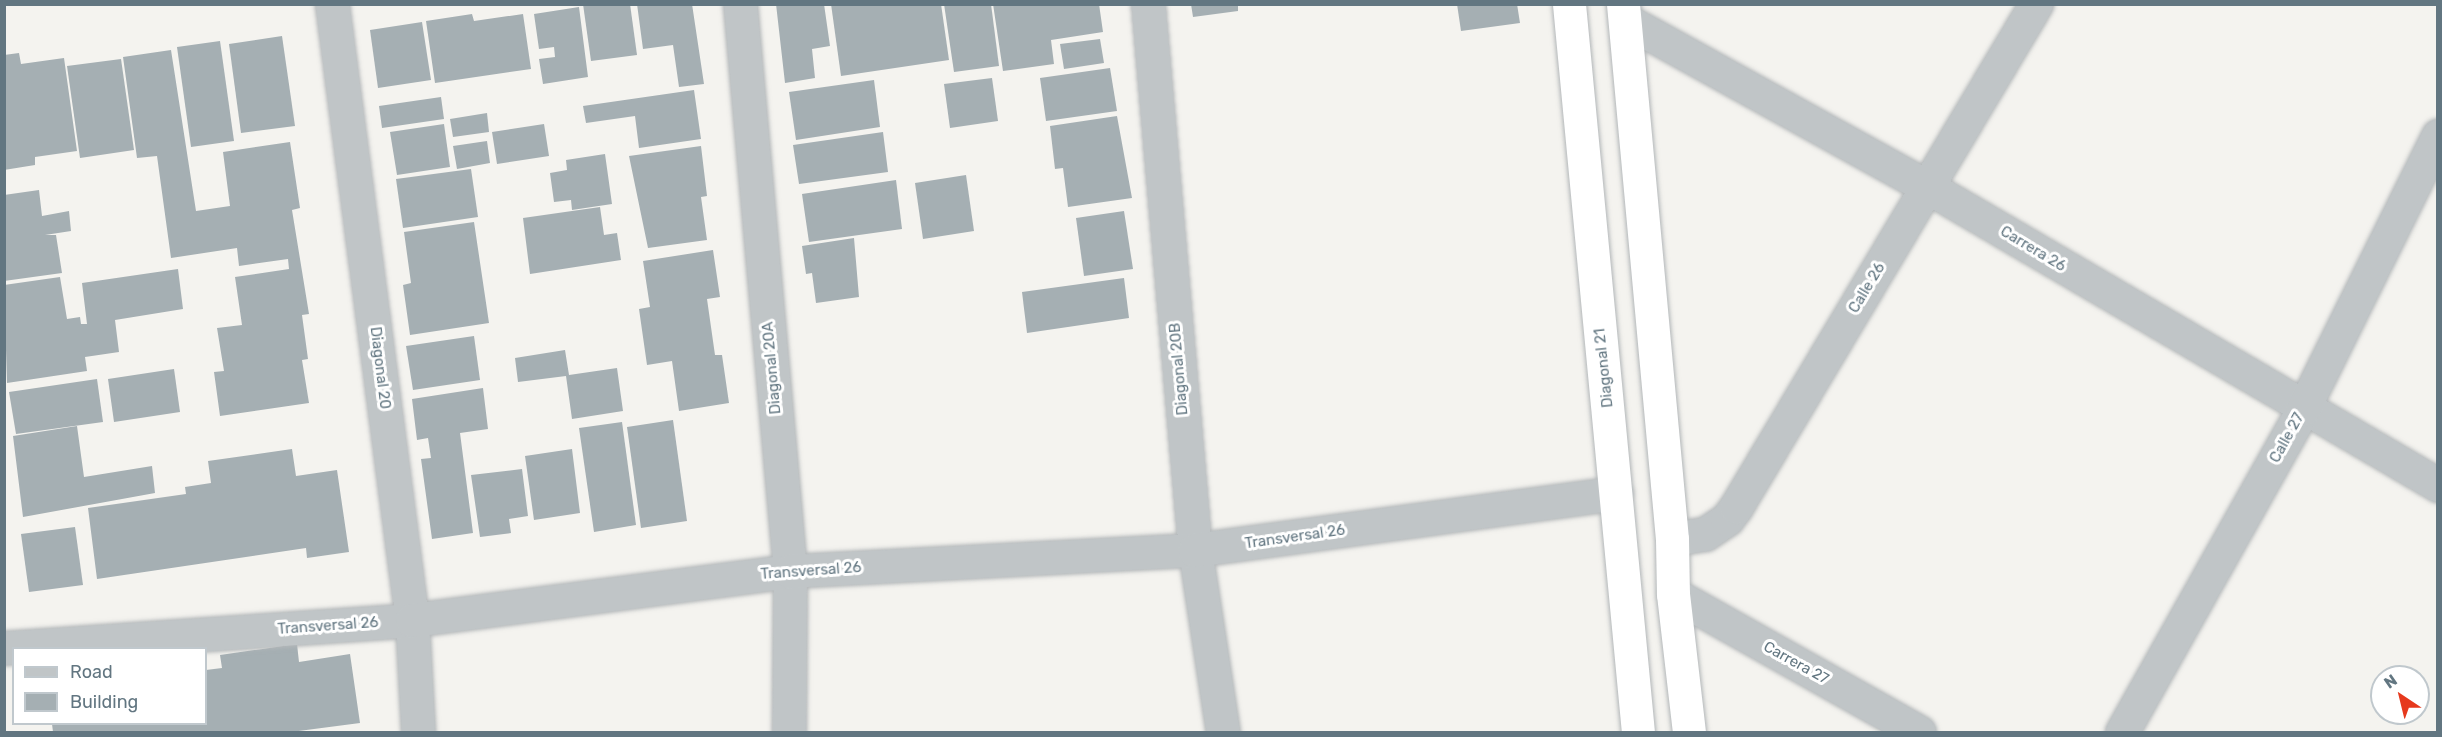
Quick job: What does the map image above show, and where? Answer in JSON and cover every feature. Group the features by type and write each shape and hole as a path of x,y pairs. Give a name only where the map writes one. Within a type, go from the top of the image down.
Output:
{"highway":[{"name":"Diagonal 21","path":"1569,4 1638,732"},
{"path":"1624,12 1672,540 1673,594 1689,732"}],"street":[{"name":"Diagonal 20","path":"332,4 412,620 418,732"},
{"name":"Diagonal 20A","path":"740,4 790,571 789,732"},
{"name":"Diagonal 20B","path":"1148,4 1195,550 1223,732"},
{"name":"Calle 26","path":"1672,540 1705,534 1732,513 2036,4"},
{"name":"Carrera 26","path":"1624,12 1928,187 2303,409 2438,485"},
{"name":"Calle 27","path":"2122,732 2303,409 2438,136"},
{"name":"Transversal 26","path":"19,647 412,620 790,571 1195,550 1616,493"},
{"name":"Carrera 27","path":"1673,594 1919,732"}],"building":[{"path":"583,4 630,4 637,55 591,61"},
{"path":"637,4 692,4 704,84 679,87 673,45 643,49"},
{"path":"776,4 824,4 830,46 812,49 815,78 785,83"},
{"path":"831,4 941,4 949,60 841,76"},
{"path":"944,4 991,4 999,66 954,72"},
{"path":"993,4 1099,4 1103,32 1051,40 1054,64 1003,71"},
{"path":"1191,4 1238,4 1238,11 1193,17"},
{"path":"1457,4 1517,4 1520,23 1461,31"},
{"path":"579,7 588,77 543,84 539,59 555,57 554,47 539,49 534,14"},
{"path":"472,14 474,21 523,14 531,69 435,83 426,21"},
{"path":"422,22 431,80 378,88 370,30"},
{"path":"282,36 295,126 241,133 229,44"},
{"path":"1100,39 1104,63 1064,69 1060,44"},
{"path":"220,41 234,141 191,147 177,47"},
{"path":"171,50 196,211 230,206 223,152 290,142 300,208 292,210 309,314 302,315 308,359 302,360 309,403 220,416 214,372 224,371 217,328 242,325 235,277 289,269 288,259 239,266 237,248 171,258 157,156 137,158 123,57"},
{"path":"19,53 21,64 64,58 77,151 35,157 35,165 4,170 4,55"},
{"path":"121,59 134,150 80,158 67,66"},
{"path":"1110,68 1117,111 1046,121 1040,78"},
{"path":"992,78 998,121 950,128 944,84"},
{"path":"874,80 880,127 796,140 789,92"},
{"path":"694,90 701,139 639,148 635,116 586,123 583,106"},
{"path":"441,97 444,119 382,128 379,106"},
{"path":"487,113 489,132 453,137 450,119"},
{"path":"1117,116 1132,198 1068,207 1063,168 1055,169 1050,126"},
{"path":"444,124 450,167 397,175 390,132"},
{"path":"544,124 549,156 497,164 492,132"},
{"path":"883,132 888,172 799,184 793,145"},
{"path":"487,141 490,163 457,169 453,146"},
{"path":"701,146 707,196 701,197 707,240 648,248 629,156"},
{"path":"605,154 612,204 572,210 571,200 554,202 550,173 567,170 566,160"},
{"path":"471,169 478,217 403,228 396,179"},
{"path":"966,175 974,231 923,239 915,183"},
{"path":"896,180 902,229 809,242 802,194"},
{"path":"39,190 42,216 69,211 71,231 45,235 56,235 62,273 4,281 4,195"},
{"path":"600,207 604,235 617,233 621,260 530,274 523,218"},
{"path":"1124,211 1133,269 1084,276 1076,218"},
{"path":"474,222 489,323 410,335 403,285 411,283 404,232"},
{"path":"854,238 859,297 816,303 812,273 806,274 802,246"},
{"path":"713,250 720,297 707,299 715,355 722,355 729,403 679,411 672,361 647,365 639,309 650,307 643,261"},
{"path":"178,269 183,309 115,320 119,352 85,357 87,371 7,383 4,285 60,277 67,319 80,317 81,324 87,324 82,283"},
{"path":"1124,278 1129,318 1027,333 1022,292"},
{"path":"474,336 480,380 413,390 406,346"},
{"path":"565,350 569,375 617,368 623,411 572,419 566,376 518,382 515,358"},
{"path":"174,369 180,412 114,422 108,379"},
{"path":"97,379 103,422 16,434 9,392"},
{"path":"483,388 488,429 460,433 473,533 432,539 421,459 431,458 428,438 417,440 412,399"},
{"path":"673,420 687,521 641,528 627,427"},
{"path":"622,422 636,525 594,532 579,428"},
{"path":"77,426 84,477 152,466 155,493 23,517 13,436"},
{"path":"292,449 296,476 337,470 349,552 307,558 306,548 97,579 88,508 186,494 185,487 211,483 208,461"},
{"path":"572,449 580,513 534,520 525,456"},
{"path":"522,469 528,516 509,519 511,533 480,537 471,475"},
{"path":"75,527 83,585 29,592 21,534"},
{"path":"297,644 299,662 350,654 360,723 291,732 53,732 52,725 207,725 207,670 222,668 220,655"}]}
